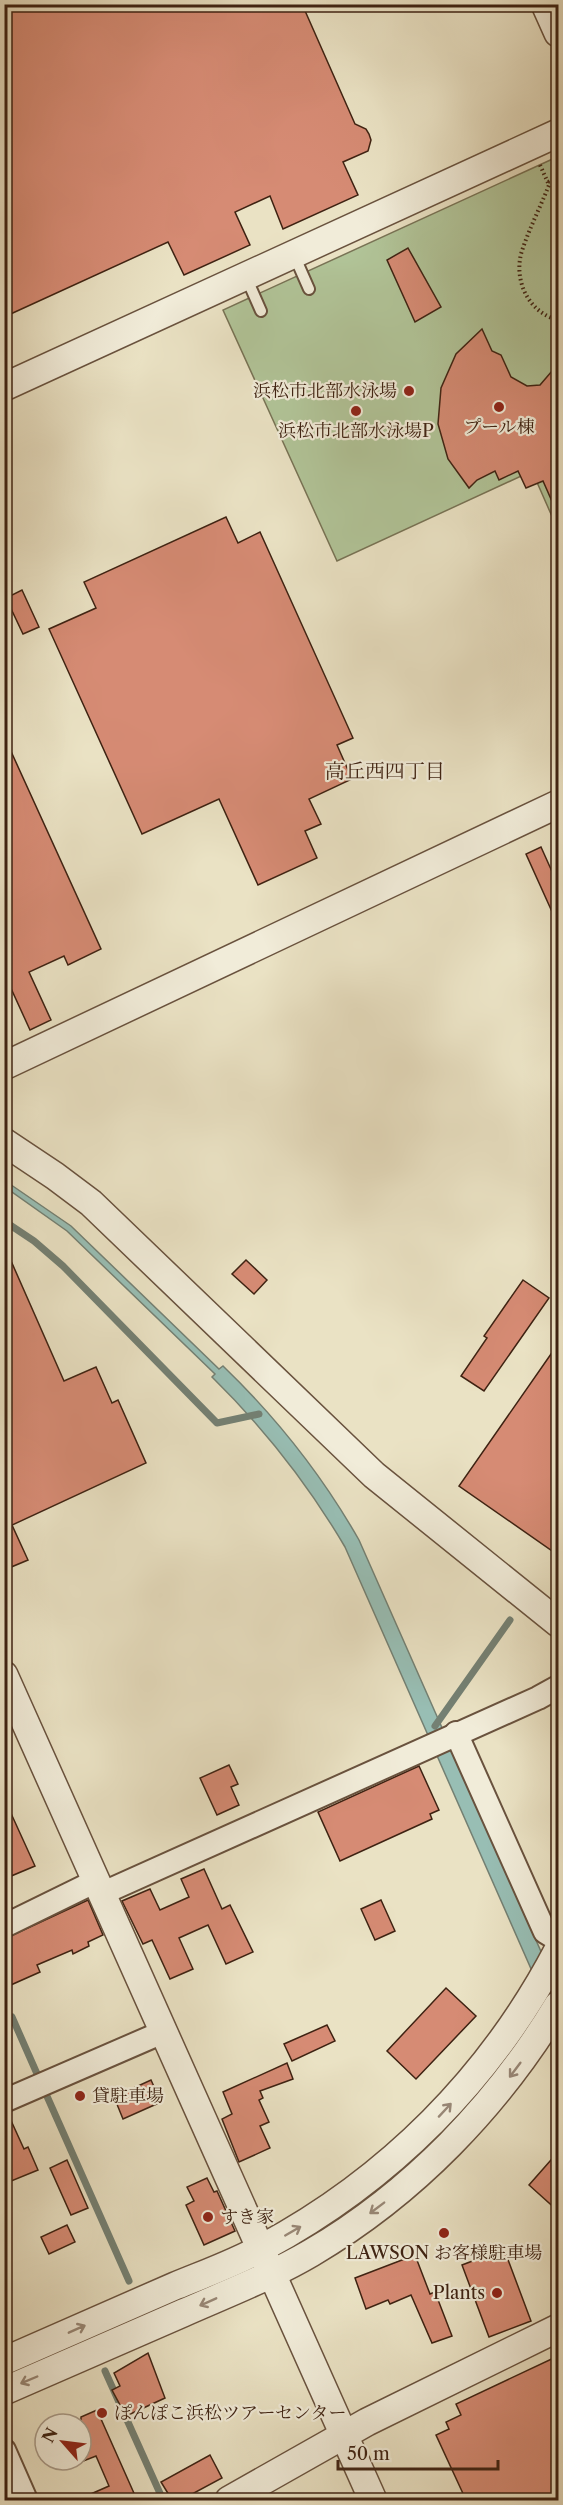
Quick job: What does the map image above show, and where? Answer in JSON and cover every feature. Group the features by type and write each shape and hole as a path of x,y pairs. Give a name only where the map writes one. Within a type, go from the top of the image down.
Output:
{"street":[{"path":"545,4 558,33"},
{"path":"4,387 558,133"},
{"path":"4,1066 558,804"},
{"path":"4,1142 91,1203 374,1475 558,1623"},
{"path":"4,1676 259,2250 373,2500"},
{"path":"4,1926 425,1747 538,1698 558,1686"},
{"path":"4,2361 259,2250 335,2204 405,2149 467,2086 495,2052 535,1993 556,1951 545,1932 455,1733"},
{"path":"4,2391 271,2275 350,2228 423,2171 487,2104 516,2068 553,2014"},
{"path":"4,2101 163,2032"},
{"path":"229,2500 343,2435 558,2328"},
{"path":"4,2450 26,2500"}],"lane":[{"path":"294,255 309,288"},
{"path":"246,277 261,310"}],"path":[{"path":"539,162 549,185 524,247 520,265 527,299 540,313 558,320"},
{"path":"548,182 558,177"}],"green space":[{"name":"浜松市北部水泳場","path":"557,157 558,530 532,471 337,561 223,310"}],"water":[{"path":"4,1180 71,1226 219,1369 223,1366 280,1427 314,1470 345,1516 359,1540 558,1990 558,2030 345,1547 331,1524 301,1479 268,1437 212,1377 215,1374 67,1231 5,1187"}],"building":[{"path":"4,4 302,4 355,124 366,129 371,140 368,151 343,162 358,195 283,229 270,196 235,212 250,245 184,275 168,242 4,317"},
{"path":"408,248 441,307 415,322 387,260"},
{"name":"プール棟","path":"482,329 492,351 501,355 511,377 527,386 540,385 558,364 558,515 543,481 526,488 518,471 499,480 495,471 477,480 469,488 448,459 438,424 441,388 456,354"},
{"path":"226,517 238,543 260,532 353,738 337,745 352,779 309,799 321,824 305,831 317,858 258,885 219,799 142,834 49,629 96,608 84,582"},
{"path":"22,590 39,627 23,634 6,598"},
{"path":"4,736 101,949 68,965 64,956 29,972 51,1020 30,1030 4,973"},
{"path":"541,847 558,885 558,925 526,854"},
{"path":"4,1245 64,1381 96,1367 112,1403 118,1400 146,1463 12,1525 28,1560 4,1570"},
{"path":"246,1260 267,1280 254,1294 232,1274"},
{"path":"523,1280 549,1298 484,1391 461,1376 487,1338 484,1336"},
{"path":"558,1344 558,1555 459,1486"},
{"path":"229,1765 238,1784 231,1787 239,1805 217,1815 200,1778"},
{"path":"419,1766 439,1810 430,1814 432,1819 340,1861 318,1812"},
{"path":"4,1798 35,1866 4,1879"},
{"path":"204,1869 222,1909 230,1905 253,1952 226,1964 208,1925 179,1938 193,1969 170,1979 152,1940 143,1944 122,1901 150,1889 160,1910 189,1897 181,1879"},
{"path":"88,1900 103,1935 88,1942 89,1946 73,1954 72,1950 37,1965 40,1972 4,1988 4,1939"},
{"path":"381,1900 395,1931 375,1940 361,1909"},
{"path":"446,1988 476,2016 416,2079 387,2051"},
{"path":"327,2025 335,2041 292,2061 284,2044"},
{"path":"287,2063 293,2079 260,2091 263,2098 259,2100 269,2122 260,2126 270,2148 239,2162 222,2119 232,2114 223,2092"},
{"path":"151,2080 161,2102 123,2119 114,2097"},
{"path":"4,2114 8,2114 24,2149 28,2147 38,2170 4,2184"},
{"path":"558,2152 558,2211 529,2185"},
{"path":"67,2160 88,2208 71,2215 50,2168"},
{"name":"すき家","path":"207,2178 214,2192 217,2191 235,2231 204,2245 186,2205 194,2201 187,2187"},
{"path":"67,2225 75,2242 49,2254 41,2237"},
{"name":"Plants","path":"504,2249 531,2321 489,2337 462,2265"},
{"path":"415,2255 430,2294 435,2292 452,2336 432,2343 411,2295 390,2304 388,2300 366,2309 355,2278"},
{"path":"148,2353 165,2398 126,2416 112,2390 120,2386 114,2373"},
{"path":"558,2356 558,2500 466,2500 436,2435 449,2429 446,2422 461,2415 456,2404"},
{"path":"97,2410 137,2500 77,2500 109,2486 96,2456 93,2457 92,2412"},
{"path":"210,2455 222,2478 181,2500 172,2500 161,2482"}],"waterway":[{"path":"4,1221 34,1241 63,1266 217,1423 259,1414"},
{"path":"435,1726 510,1620"},
{"path":"12,2017 38,2076"},
{"path":"46,2094 129,2281"},
{"path":"105,2371 163,2500"}],"place":[{"name":"浜松市北部水泳場","path":"409,391"},
{"name":"プール棟","path":"499,407"},
{"name":"浜松市北部水泳場P","path":"356,411"},
{"name":"貸駐車場","path":"80,2096"},
{"name":"すき家","path":"208,2217"},
{"name":"LAWSON お客様駐車場","path":"444,2233"},
{"name":"Plants","path":"497,2293"},
{"name":"ぽんぽこ浜松ツアーセンター","path":"102,2413"}],"district":[{"name":"高丘西四丁目","path":"385,771"}]}
